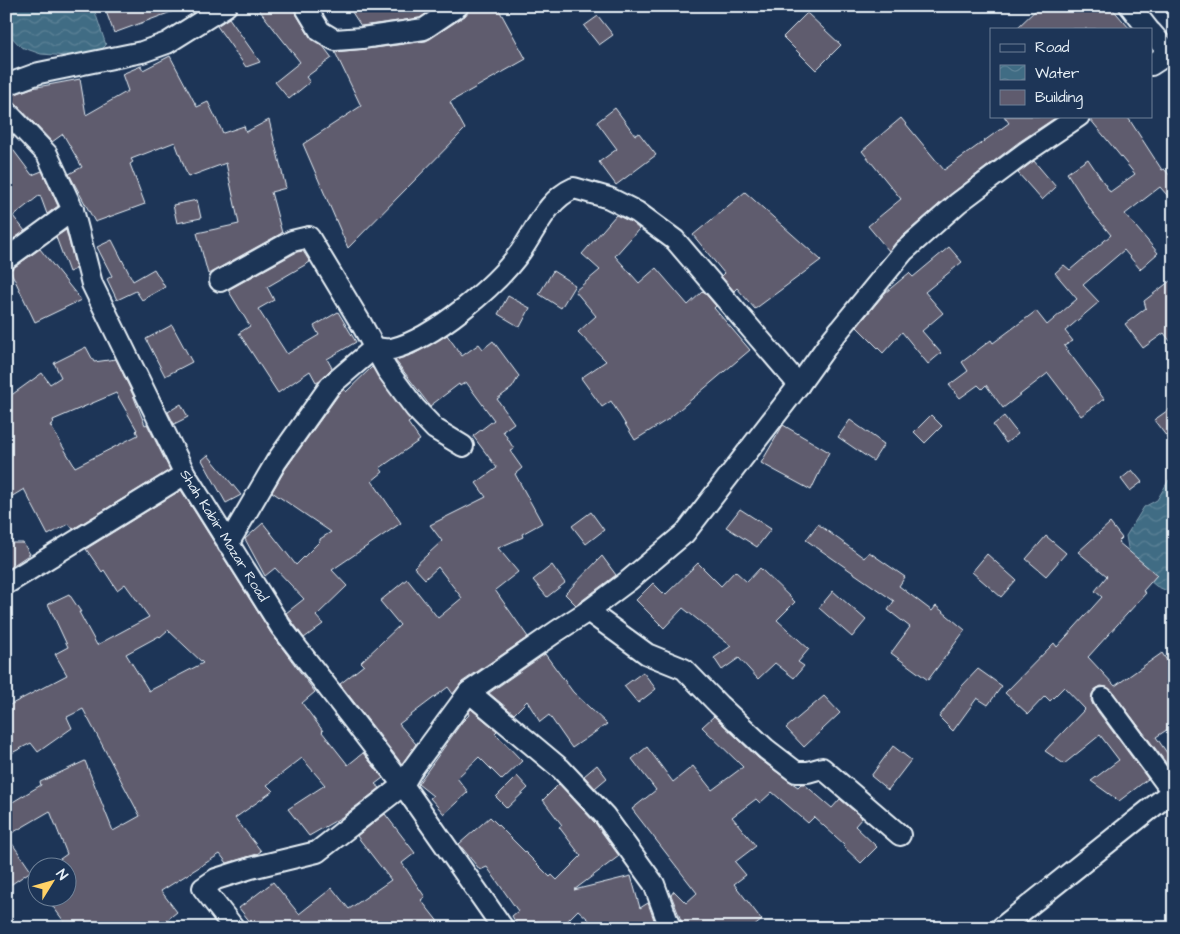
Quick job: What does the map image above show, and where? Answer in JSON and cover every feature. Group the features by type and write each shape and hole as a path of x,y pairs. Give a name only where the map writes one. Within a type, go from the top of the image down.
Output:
{"street":[{"path":"6,85 39,73 142,52 167,43 226,6"},
{"path":"305,6 320,31 335,40 424,29 458,6"},
{"path":"1130,6 1147,28"},
{"path":"1152,33 1171,52 1152,64"},
{"name":"Shah Kabir Mazar Road","path":"6,111 47,154 74,210 92,284 185,474 281,628 403,785 503,928"},
{"path":"234,928 203,888 216,879 251,868 317,852 403,785 412,768 469,692 588,611 628,581 685,533 799,385 832,338 904,251 958,203 1026,152 1076,118"},
{"path":"228,544 276,462 330,386 374,348 390,350 416,341 490,286 520,252 551,205 565,192 574,188 609,198 637,212 675,240 799,385"},
{"path":"6,259 74,210"},
{"path":"220,281 292,241 309,237 387,370 415,408 435,429 463,446"},
{"path":"6,584 185,474"},
{"path":"588,611 647,654 684,669 753,736 796,772 808,772 822,768 900,835"},
{"path":"469,692 561,769 605,816 654,884 669,925 672,928"},
{"path":"1001,928 1173,792 1103,698"}],"water":[{"path":"6,6 93,6 106,45 93,58 41,54 21,47 6,31"},
{"path":"1174,478 1174,594 1156,586 1131,565 1126,536 1144,507 1157,500 1169,480"}],"building":[{"path":"104,6 182,6 182,8 114,33"},
{"path":"256,6 293,6 310,37 323,46 332,58 306,77 310,82 289,99 275,82 300,62"},
{"path":"348,6 420,6 426,14 420,18 361,26"},
{"path":"476,6 497,6 526,59 450,102 465,129 348,248 303,144 361,106 335,52 426,41 465,16 469,10"},
{"path":"1040,6 1110,6 1129,28 1017,28"},
{"path":"807,13 841,45 816,70 783,37"},
{"path":"598,16 613,35 599,45 584,26"},
{"path":"229,18 260,62 246,67 217,26"},
{"path":"170,56 197,107 208,102 223,133 244,126 246,132 269,120 286,188 271,192 282,233 208,274 197,233 239,224 226,163 188,177 175,142 131,159 133,162 130,164 145,204 95,222 69,174 82,167 63,134 52,142 15,103 6,99 32,88 80,79 86,115 128,91 122,74 141,66 143,70"},
{"path":"615,108 635,135 639,133 656,155 616,185 599,162 617,149 597,122"},
{"path":"901,118 944,170 1009,123 1005,118 1055,118 1019,142 951,194 896,242 889,251 868,226 901,199 862,151"},
{"path":"1128,118 1162,170 1164,169 1174,180 1174,203 1160,187 1125,214 1158,253 1140,269 1124,250 1083,285 1099,302 1065,331 1073,341 1064,346 1104,399 1081,416 1048,373 1003,408 986,385 982,389 978,385 960,398 949,385 968,371 962,362 991,340 993,343 1036,311 1047,325 1077,299 1055,273 1064,265 1070,270 1111,235 1092,212 1067,173 1088,159 1110,192 1135,174 1090,119"},
{"path":"6,128 14,137 8,143 32,175 42,171 58,206 47,214 40,195 13,216 25,231 6,244"},
{"path":"1034,161 1056,187 1042,200 1018,173"},
{"path":"745,192 821,260 755,309 737,288 734,291 721,276 724,273 693,235"},
{"path":"197,200 201,218 177,223 173,205"},
{"path":"616,215 631,222 639,229 615,256 639,283 656,268 688,305 703,291 716,306 714,308 750,350 667,420 635,440 611,401 602,407 581,378 606,361 578,332 596,316 575,291 600,270 582,254"},
{"path":"66,230 76,269 69,272 56,237"},
{"path":"112,240 133,281 154,269 165,287 142,300 136,291 117,300 107,279 112,276 97,247"},
{"path":"949,247 962,262 925,292 943,313 922,331 941,353 928,364 902,332 883,353 857,327 885,293 909,273 913,277"},
{"path":"40,249 81,300 35,322 10,270"},
{"path":"303,251 310,262 267,287 274,300 258,309 287,354 319,335 314,326 338,312 356,342 327,359 332,368 320,380 316,382 310,371 278,393 239,333 250,326 228,290 297,252"},
{"path":"553,271 575,285 561,308 539,294"},
{"path":"1174,278 1174,346 1164,333 1143,348 1125,324 1146,308 1144,301"},
{"path":"508,296 530,308 520,327 498,314"},
{"path":"172,325 192,362 165,376 146,339"},
{"path":"447,335 462,356 479,344 483,349 493,341 519,376 512,388 497,399 514,423 503,431 514,449 510,451 522,468 515,474 542,523 522,534 523,537 498,548 518,572 495,590 528,637 462,682 453,694 448,687 399,724 416,744 402,764 340,684 364,665 361,662 400,625 380,601 407,579 438,618 462,598 438,567 425,579 414,567 442,541 430,525 486,497 476,483 497,468 473,436 494,420 466,382 460,386 459,384 430,406 395,360 414,354"},
{"path":"86,347 94,362 116,359 145,425 147,424 170,470 73,529 69,524 48,535 24,489 6,500 6,399 42,373 50,384 61,377 54,363","holes":["116,393 138,435 75,467 50,425 54,423 53,420"]},
{"path":"372,367 411,421 408,423 420,440 380,468 383,472 372,481 401,523 332,570 347,586 316,616 323,624 304,638 286,613 304,599 275,568 265,576 245,539 263,523 296,565 320,539 331,532 272,492 286,468 339,394 344,389 346,392"},
{"path":"181,404 188,417 174,424 168,412"},
{"path":"1174,406 1174,446 1154,420"},
{"path":"931,415 942,426 925,443 914,432"},
{"path":"1004,416 1018,434 1006,443 993,425"},
{"path":"850,420 884,444 873,461 838,437"},
{"path":"783,425 829,452 811,490 761,463"},
{"path":"208,455 241,495 226,503 202,460"},
{"path":"1132,470 1142,482 1130,491 1121,479"},
{"path":"181,490 271,633 315,692 302,703 322,732 348,765 363,753 383,778 375,784 380,788 342,817 309,836 288,809 325,785 302,758 267,785 273,791 235,818 261,851 227,863 220,854 161,891 177,912 157,928 69,928 52,906 78,906 78,856 64,856 67,854 50,811 7,836 28,867 28,873 6,888 6,806 41,785 40,782 85,761 113,831 140,816 83,709 67,717 72,728 38,752 31,743 6,756 6,707 67,675 55,654 68,647 48,604 69,594 81,612 79,612 97,645 149,617 125,584 117,590 104,570 102,572 86,549","holes":["168,630 203,663 149,691 126,654 160,637"]},
{"path":"740,509 771,529 757,547 726,527"},
{"path":"591,512 604,530 586,544 572,526"},
{"path":"1110,523 1122,538 1118,542 1157,575 1143,591 1146,593 1088,657 1115,686 1162,653 1174,671 1174,677 1167,682 1174,693 1174,725 1156,737 1172,760 1167,764 1112,691 1107,687 1101,686 1092,694 1091,700 1093,705 1148,779 1119,801 1091,781 1119,760 1100,735 1064,764 1045,751 1085,709 1064,687 1050,701 1045,696 1028,714 1005,693 1054,643 1057,647 1102,597 1095,591 1107,576 1078,552"},
{"path":"818,524 864,558 869,552 905,577 899,586 932,611 936,606 965,630 928,680 891,653 910,627 888,610 894,601 806,540"},
{"path":"1046,536 1066,553 1046,576 1026,559"},
{"path":"6,543 23,543 30,554 6,570"},
{"path":"987,554 1016,580 1001,597 972,572"},
{"path":"602,556 616,575 576,605 565,594"},
{"path":"698,563 721,586 735,571 747,582 760,568 795,602 777,620 809,649 798,662 804,666 794,678 775,663 758,679 739,658 722,670 714,658 731,646 683,608 664,628 636,600 653,583 665,595"},
{"path":"552,565 565,583 547,597 533,580"},
{"path":"833,591 866,620 852,637 819,608"},
{"path":"545,654 573,692 607,724 572,748 549,715 540,722 527,701 514,714 489,693"},
{"path":"978,669 1002,686 988,705 977,698 953,731 939,717 962,686"},
{"path":"643,672 656,689 638,703 624,686"},
{"path":"824,696 840,713 804,747 786,728"},
{"path":"471,709 497,731 495,733 522,761 502,780 479,757 457,778 468,792 444,814 430,798 433,796 418,784 469,715 468,713"},
{"path":"714,716 758,758 798,787 804,784 832,808 840,799 862,818 855,826 877,847 861,863 843,846 845,845 814,817 808,823 772,792 760,803 756,799 732,817 756,846 735,862 746,875 734,884 762,920 752,928 684,928 671,895 674,891 686,903 697,893 632,809 656,790 632,759 647,747 673,782 693,766 712,790 743,767 702,727"},
{"path":"893,746 911,760 888,790 871,776"},
{"path":"597,765 607,778 595,788 584,776"},
{"path":"517,776 528,788 507,808 496,797"},
{"path":"559,784 596,824 619,856 574,890 631,876 640,908 648,903 657,928 598,928 578,910 560,928 519,928 512,916 518,911 487,867 480,870 459,844 490,817 550,877 552,875 557,880 581,856 559,827 562,825 543,800"},
{"path":"385,814 415,853 402,863 425,897 421,900 443,928 255,928 239,908 273,882 299,914 332,888 349,909 391,880 357,836"}]}
